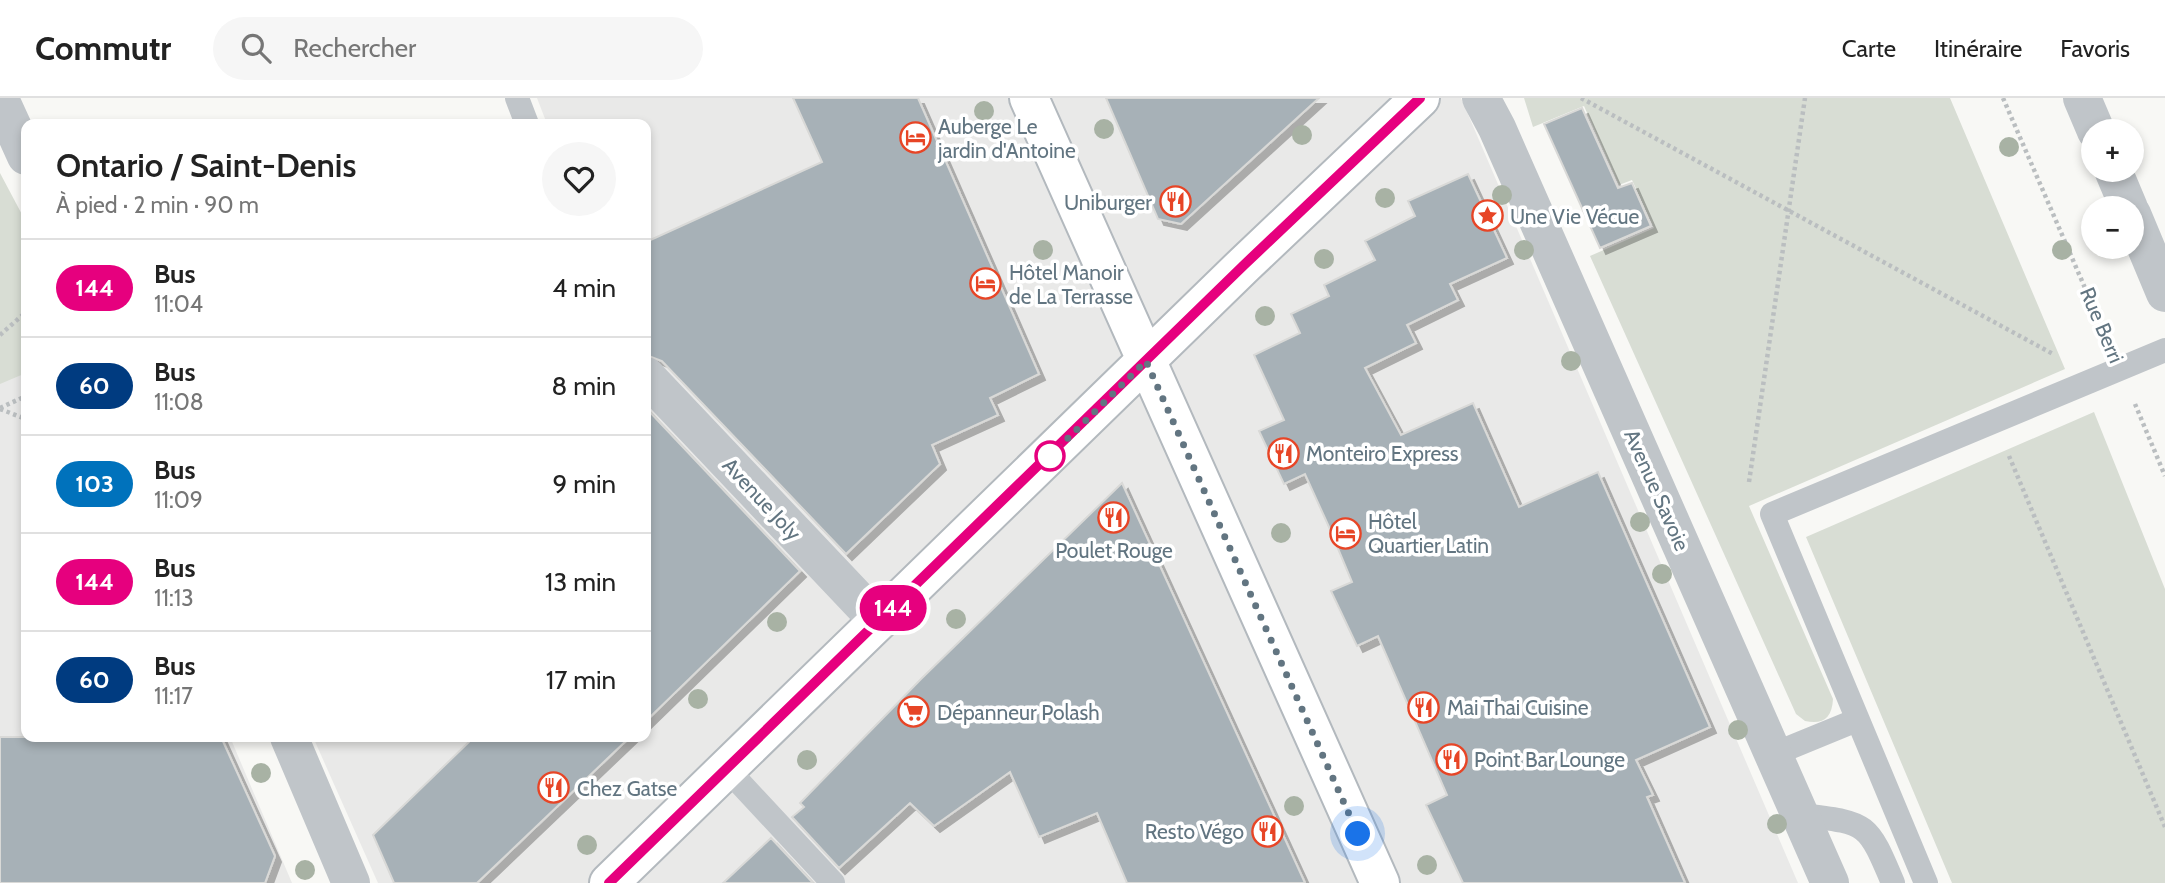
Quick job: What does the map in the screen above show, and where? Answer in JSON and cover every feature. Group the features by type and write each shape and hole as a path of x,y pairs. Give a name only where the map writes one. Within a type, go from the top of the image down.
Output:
{"main road":[{"path":"1029,98 1380,883"},
{"path":"609,883 1420,98"}],"street":[{"name":"Avenue Savoie","path":"1480,98 1497,128 1830,883"},
{"path":"2082,98 2091,119"},
{"path":"0,99 21,145"},
{"path":"2144,243 2165,293"},
{"name":"Avenue Joly","path":"651,381 878,622"},
{"path":"291,742 351,883"}],"lane":[{"path":"517,98 525,119"},
{"path":"1926,883 1772,514 2165,350"},
{"path":"1774,754 1857,720"},
{"path":"727,769 833,883"},
{"path":"1801,814 1850,821 1866,829 1876,844 1893,883"}],"path":[{"path":"1581,98 1788,213 2054,355"},
{"path":"1747,495 1805,98"},
{"name":"Rue Berri","path":"2003,98 2165,476"},
{"path":"0,335 21,316"},
{"path":"0,408 21,398"},
{"path":"0,408 21,417"},
{"path":"1993,420 2165,827"}],"shaded area":[{"path":"537,98 1461,98 1798,883 378,883 315,742 651,742 651,119 545,119"},
{"path":"1524,98 1950,98 2065,369 1749,506 1833,699 1831,711 1822,721 1805,721 1796,714 1590,256 1654,228 1632,180 1619,185 1584,106 1533,127"},
{"path":"0,173 21,213 21,375 0,384"},
{"path":"21,282 21,742 232,742 292,883 0,883 0,293"},
{"path":"2094,412 2165,589 2165,883 1952,883 1806,537"}],"building":[{"path":"793,98 918,98 1039,374 990,398 998,415 932,445 940,464 846,554 662,361 651,357 651,240 822,162"},
{"path":"1106,98 1319,98 1181,224 1158,219"},
{"path":"1582,108 1618,188 1632,183 1651,226 1600,248 1544,124"},
{"path":"1468,174 1507,258 1450,284 1458,300 1407,325 1416,343 1365,368 1401,435 1473,403 1519,507 1598,472 1710,727 1636,760 1653,795 1647,797 1685,883 1463,883 1426,805 1447,795 1378,636 1357,646 1331,591 1352,582 1329,527 1305,474 1284,484 1259,431 1284,420 1254,355 1300,333 1291,314 1329,296 1324,285 1375,260 1365,241 1415,216 1408,201"},
{"path":"651,413 800,571 651,716"},
{"path":"1122,483 1305,883 1127,883 1097,813 1039,837 1010,772 934,826 910,803 839,868 792,817 804,807 800,803 921,679"},
{"path":"0,737 21,737 21,742 223,742 275,856 265,883 0,883"},
{"path":"469,742 625,742 477,883 394,883 373,835"},
{"path":"771,838 813,883 723,883"}],"bus line":[{"name":"144","path":"609,883 1244,265 1420,98"}],"place":[{"name":"Auberge Le jardin d'Antoine","path":"915,138"},
{"name":"Uniburger","path":"1175,202"},
{"name":"Une Vie Vécue","path":"1487,216"},
{"name":"Hôtel Manoir de La Terrasse","path":"986,284"},
{"name":"Monteiro Express","path":"1283,453"},
{"name":"Poulet Rouge","path":"1114,518"},
{"name":"Hôtel Quartier Latin","path":"1345,533"},
{"name":"Mai Thai Cuisine","path":"1424,707"},
{"name":"Dépanneur Polash","path":"914,712"},
{"name":"Point Bar Lounge","path":"1451,759"},
{"name":"Chez Gatse","path":"554,788"},
{"name":"Resto Végo","path":"1267,831"}],"route":[{"path":"1050,456 1146,361 1358,834"}]}
